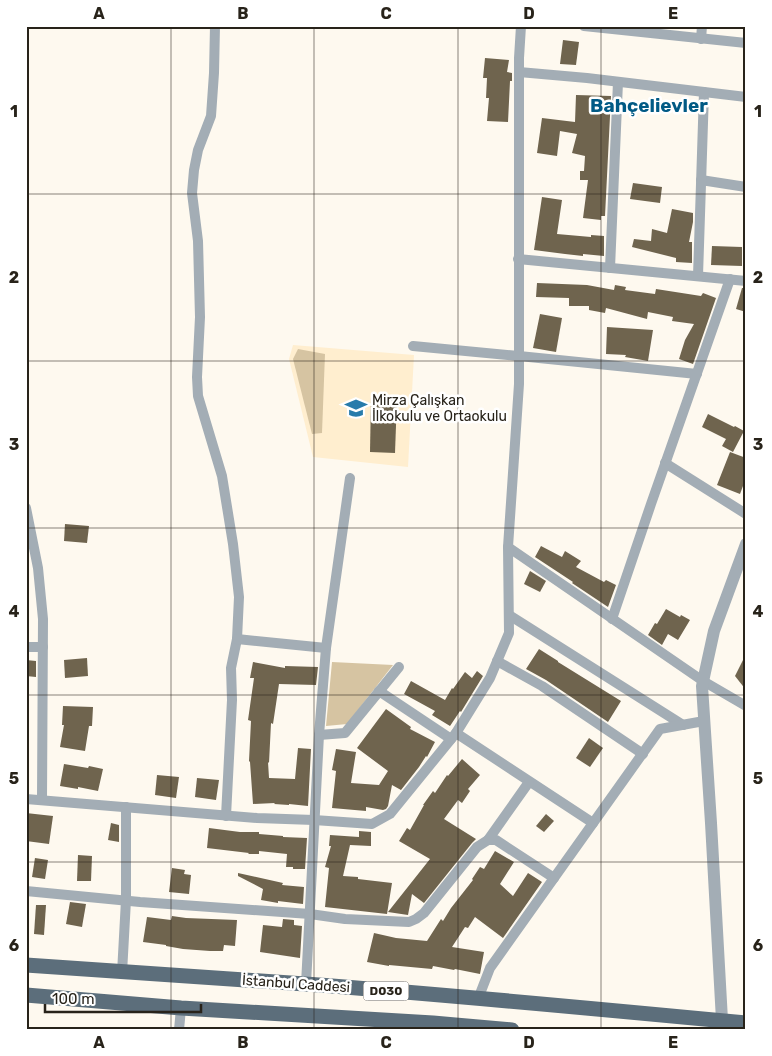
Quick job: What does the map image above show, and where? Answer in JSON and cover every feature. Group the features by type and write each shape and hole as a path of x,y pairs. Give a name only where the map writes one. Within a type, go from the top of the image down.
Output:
{"main road":[{"name":"İstanbul Caddesi","path":"26,965 306,984 725,1024"},
{"name":"D030","path":"26,995 181,1008 512,1030"}],"street":[{"path":"215,26 211,116 198,150 192,193 198,241 200,317 197,376 198,396 222,476 239,596 236,639 231,668 232,700 226,816"},
{"path":"26,799 226,816 372,824 390,814 453,736 490,678 509,633 508,546 519,384 519,72 521,26"},
{"path":"584,26 746,43"},
{"path":"701,38 702,26"},
{"path":"519,72 746,97"},
{"path":"610,268 618,82"},
{"path":"698,276 704,92"},
{"path":"701,180 746,187"},
{"path":"518,259 746,281"},
{"path":"612,619 730,279"},
{"path":"413,346 697,374"},
{"path":"665,463 746,514"},
{"path":"306,984 319,735 326,648 350,478"},
{"path":"26,508 38,568 43,619 42,800"},
{"path":"725,1024 702,686 714,631 746,544"},
{"path":"508,546 703,681 746,706"},
{"path":"509,615 683,725"},
{"path":"236,639 326,648"},
{"path":"26,647 43,647"},
{"path":"497,660 542,686 643,754"},
{"path":"319,735 345,733 399,667"},
{"path":"379,691 529,782 593,824"},
{"path":"478,999 490,968 660,729 704,720"},
{"path":"26,891 310,914 354,920 409,922 424,913 477,847 488,840 529,782"},
{"path":"122,973 126,900 126,807"},
{"path":"488,840 496,840 554,878"},
{"path":"179,1030 181,1008"}],"shaded area":[{"name":"Mirza Çalışkan İlkokulu ve Ortaokulu","path":"293,345 414,355 408,467 313,457 289,359"},
{"path":"298,349 325,354 322,433 312,434 293,359"},
{"path":"332,662 393,665 347,724 326,726"}],"building":[{"path":"563,40 579,42 576,65 560,64"},
{"path":"485,58 509,60 507,72 512,73 512,81 510,81 508,122 487,121 489,98 486,98 487,78 483,78"},
{"path":"576,95 611,96 605,216 601,216 601,220 583,218 588,180 580,180 580,171 584,171 585,156 572,153 577,134 560,131 557,156 537,153 542,118 575,122"},
{"path":"633,183 662,187 660,203 630,199"},
{"path":"542,197 562,200 557,234 591,237 591,235 604,236 604,256 583,254 583,256 534,250"},
{"path":"672,209 693,213 689,242 692,242 692,263 676,262 676,258 632,247 634,239 651,241 652,229 667,233"},
{"path":"712,246 742,247 742,266 711,265"},
{"path":"537,283 587,285 614,290 615,285 626,287 625,290 655,294 656,289 701,296 703,293 716,298 693,364 679,359 685,340 694,324 672,321 673,317 648,312 647,319 606,308 605,313 589,310 589,306 569,306 569,298 536,297"},
{"path":"742,288 746,288 746,312 736,309"},
{"path":"540,314 562,318 556,352 533,348"},
{"path":"607,327 653,330 648,361 625,357 626,355 606,354"},
{"path":"371,397 397,398 395,453 370,452"},
{"path":"708,414 744,431 733,452 722,446 726,439 702,427"},
{"path":"730,452 746,458 746,478 740,494 717,485"},
{"path":"65,524 89,526 87,543 64,541"},
{"path":"541,546 562,557 565,551 581,561 576,567 604,582 606,580 616,585 608,607 535,557"},
{"path":"530,571 546,581 540,592 524,584"},
{"path":"666,609 690,620 678,640 668,634 662,645 648,635"},
{"path":"539,649 621,701 608,722 546,680 526,669"},
{"path":"746,654 746,690 735,676"},
{"path":"87,658 88,676 65,678 64,660"},
{"path":"26,660 36,661 36,677 26,676"},
{"path":"253,662 285,668 285,666 318,667 316,685 279,684 273,724 271,723 268,762 269,778 295,779 298,748 311,749 308,806 275,803 253,804 249,761 251,721 248,720 254,678 250,678"},
{"path":"477,671 483,676 450,726 432,715 435,711 404,694 411,681 445,700 465,672 472,678"},
{"path":"63,706 93,707 92,726 89,726 85,751 60,747 64,725 62,725"},
{"path":"386,709 411,727 410,729 435,742 427,757 401,790 392,785 386,809 366,807 366,811 332,808 336,771 332,770 336,749 356,752 351,783 379,785 388,771 357,748"},
{"path":"589,738 603,748 590,767 576,758"},
{"path":"462,759 480,775 468,789 470,791 462,803 458,800 444,819 476,839 424,903 412,894 408,915 388,912 430,859 399,841 407,828 410,830 423,805 433,791 435,793 447,775"},
{"path":"64,764 103,769 98,791 60,786"},
{"path":"157,775 179,777 176,798 155,795"},
{"path":"197,778 219,780 216,800 195,797"},
{"path":"26,813 53,816 49,844 26,841"},
{"path":"546,814 554,821 544,832 536,826"},
{"path":"111,823 119,825 119,842 108,840"},
{"path":"209,828 307,838 305,869 286,867 287,854 259,851 259,854 248,854 207,848"},
{"path":"359,831 371,832 371,846 350,845 343,876 392,883 387,914 325,907 329,868 325,867 331,846 329,846 330,835 359,837"},
{"path":"495,851 514,862 500,884 513,896 528,873 542,882 503,938 475,917 468,928 465,927 452,947 484,952 480,974 433,966 432,969 389,966 367,962 374,933 396,938 427,941 441,919 443,921 473,880 480,867 484,869"},
{"path":"78,855 92,856 91,881 77,881"},
{"path":"35,858 48,860 45,879 32,877"},
{"path":"172,868 185,870 184,874 191,875 189,894 169,892"},
{"path":"238,873 283,883 282,885 304,887 303,904 261,900 263,889 238,876"},
{"path":"70,902 86,904 82,927 66,924"},
{"path":"36,905 46,905 44,935 34,934"},
{"path":"172,916 237,920 235,946 224,945 223,951 210,951 183,949 143,942 147,917 171,920"},
{"path":"283,919 294,920 294,925 302,926 300,958 260,952 263,925 282,927"}],"place":[{"name":"Mirza Çalışkan İlkokulu ve Ortaokulu","path":"356,408"}],"district":[{"name":"Bahçelievler","path":"649,105"}]}
